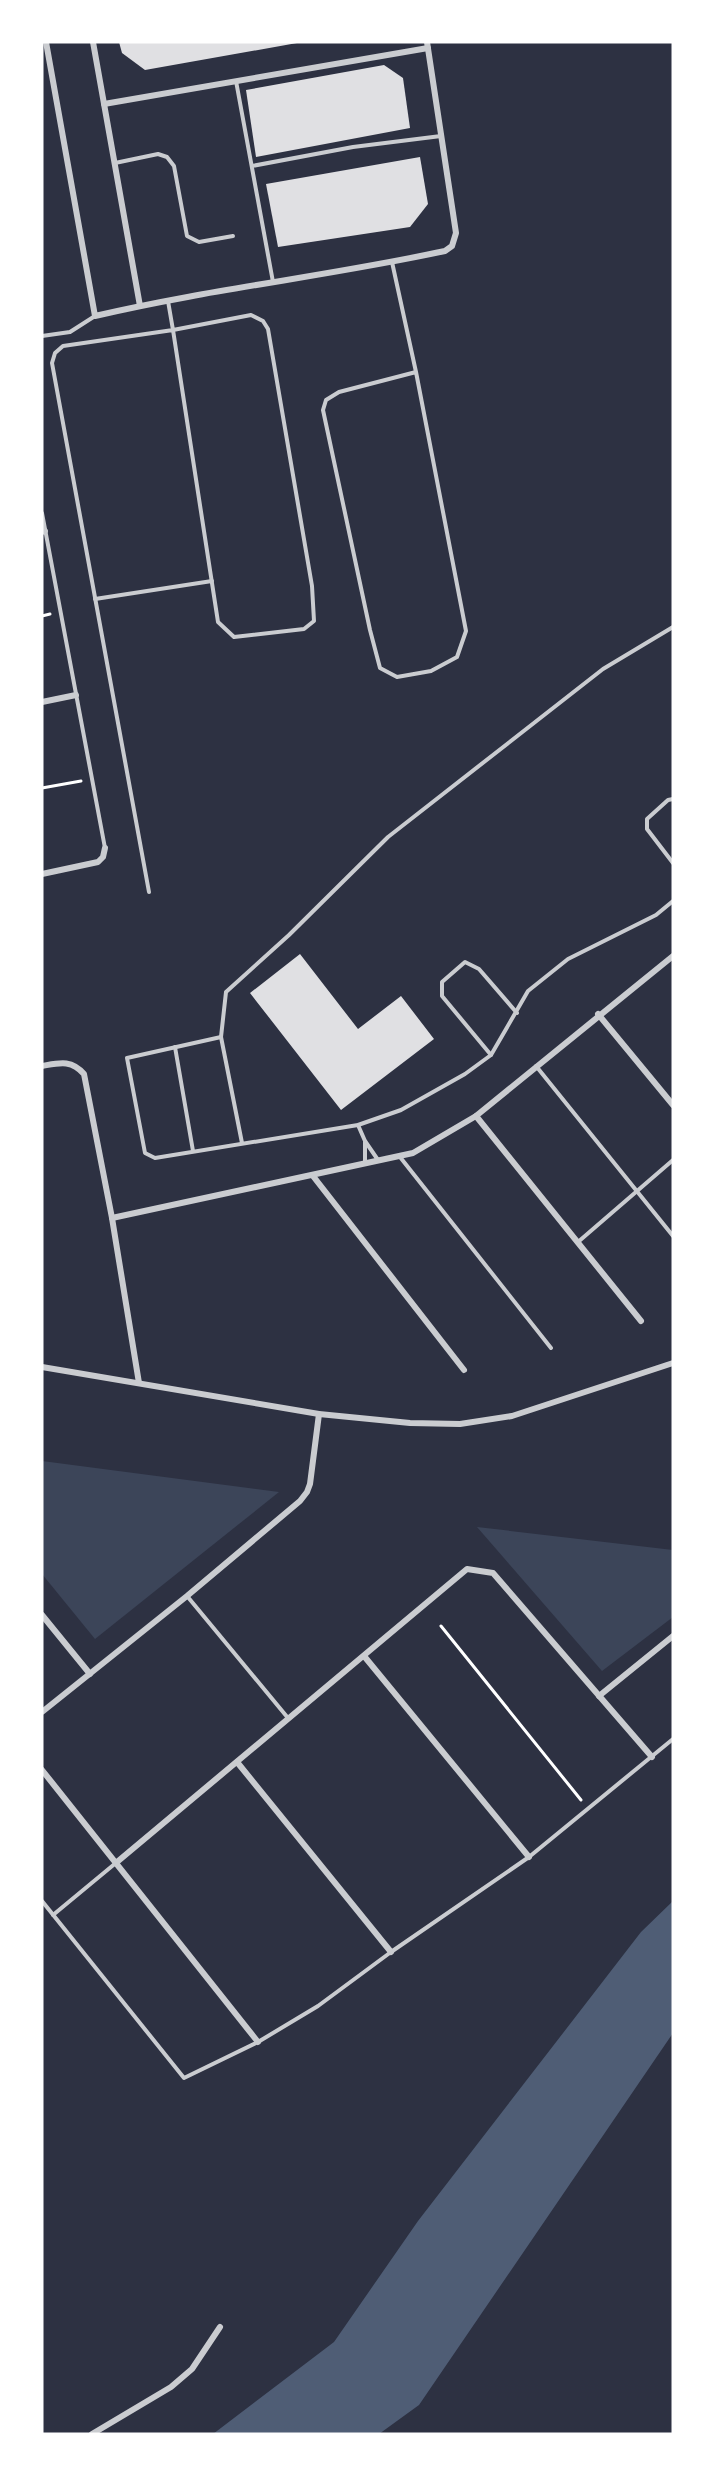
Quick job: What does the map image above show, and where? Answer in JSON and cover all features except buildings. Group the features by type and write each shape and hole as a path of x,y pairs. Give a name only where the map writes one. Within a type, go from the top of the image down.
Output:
{"street":[{"path":"46,42 95,316 392,262 445,251 452,246 456,234 427,45 104,104"},
{"path":"93,42 140,306"},
{"path":"42,702 76,695"},
{"path":"42,874 98,862 103,857 105,848"},
{"path":"112,1218 400,1157 426,1147 476,1116 598,1014 673,956"},
{"path":"598,1014 673,1106"},
{"path":"42,1066 65,1062 77,1065 84,1074 112,1218 139,1383"},
{"path":"476,1116 641,1321"},
{"path":"313,1176 464,1370"},
{"path":"42,1367 319,1414 410,1423 460,1424 512,1416 673,1363"},
{"path":"42,1712 187,1596 300,1501 307,1492 319,1414"},
{"path":"117,1862 467,1569 493,1573 652,1757"},
{"path":"42,1615 90,1674"},
{"path":"599,1696 673,1636"},
{"path":"363,1656 529,1857"},
{"path":"237,1762 392,1952"},
{"path":"42,1770 258,2042"},
{"path":"92,2434 171,2387 192,2369 220,2327"}],"lane":[{"path":"236,81 273,283"},
{"path":"252,166 353,147 441,136"},
{"path":"115,163 158,154 167,157 174,166 187,236 199,242 233,236"},
{"path":"392,262 416,372 466,631 458,657 431,671 397,677 380,668 323,410 326,399 339,392 416,372"},
{"path":"149,892 52,363 55,353 63,346 173,330 251,315 263,321 268,329 312,586 314,621 304,629 234,637 218,622 212,580 173,330 168,301"},
{"path":"42,336 70,332 95,316"},
{"path":"42,513 105,848"},
{"path":"95,600 212,580"},
{"path":"242,1143 221,1037 226,992 289,935 388,837 603,669 673,627"},
{"path":"673,799 668,800 647,819 647,829 673,862"},
{"path":"221,1037 127,1058 145,1153 155,1158 357,1125 401,1110 465,1074 491,1055 528,991 568,959 656,915 673,901"},
{"path":"491,1055 442,996 441,982 465,962 479,969 517,1013"},
{"path":"175,1047 193,1151"},
{"path":"536,1066 673,1236"},
{"path":"357,1125 365,1142 379,1161"},
{"path":"365,1142 365,1164"},
{"path":"400,1157 551,1348"},
{"path":"578,1242 673,1160"},
{"path":"187,1596 289,1719"},
{"path":"42,1901 184,2078 258,2042 318,2006 529,1857 673,1740"},
{"path":"52,1914 117,1862"}],"path":[{"path":"42,789 92,779"},
{"path":"441,1626 582,1801"}],"shaded area":[{"path":"42,1461 279,1492 95,1639 42,1574"},
{"path":"477,1527 673,1550 673,1617 602,1671"},
{"path":"673,1901 673,2033 419,2405 379,2434 213,2434 334,2342 418,2221 641,1932"}]}
